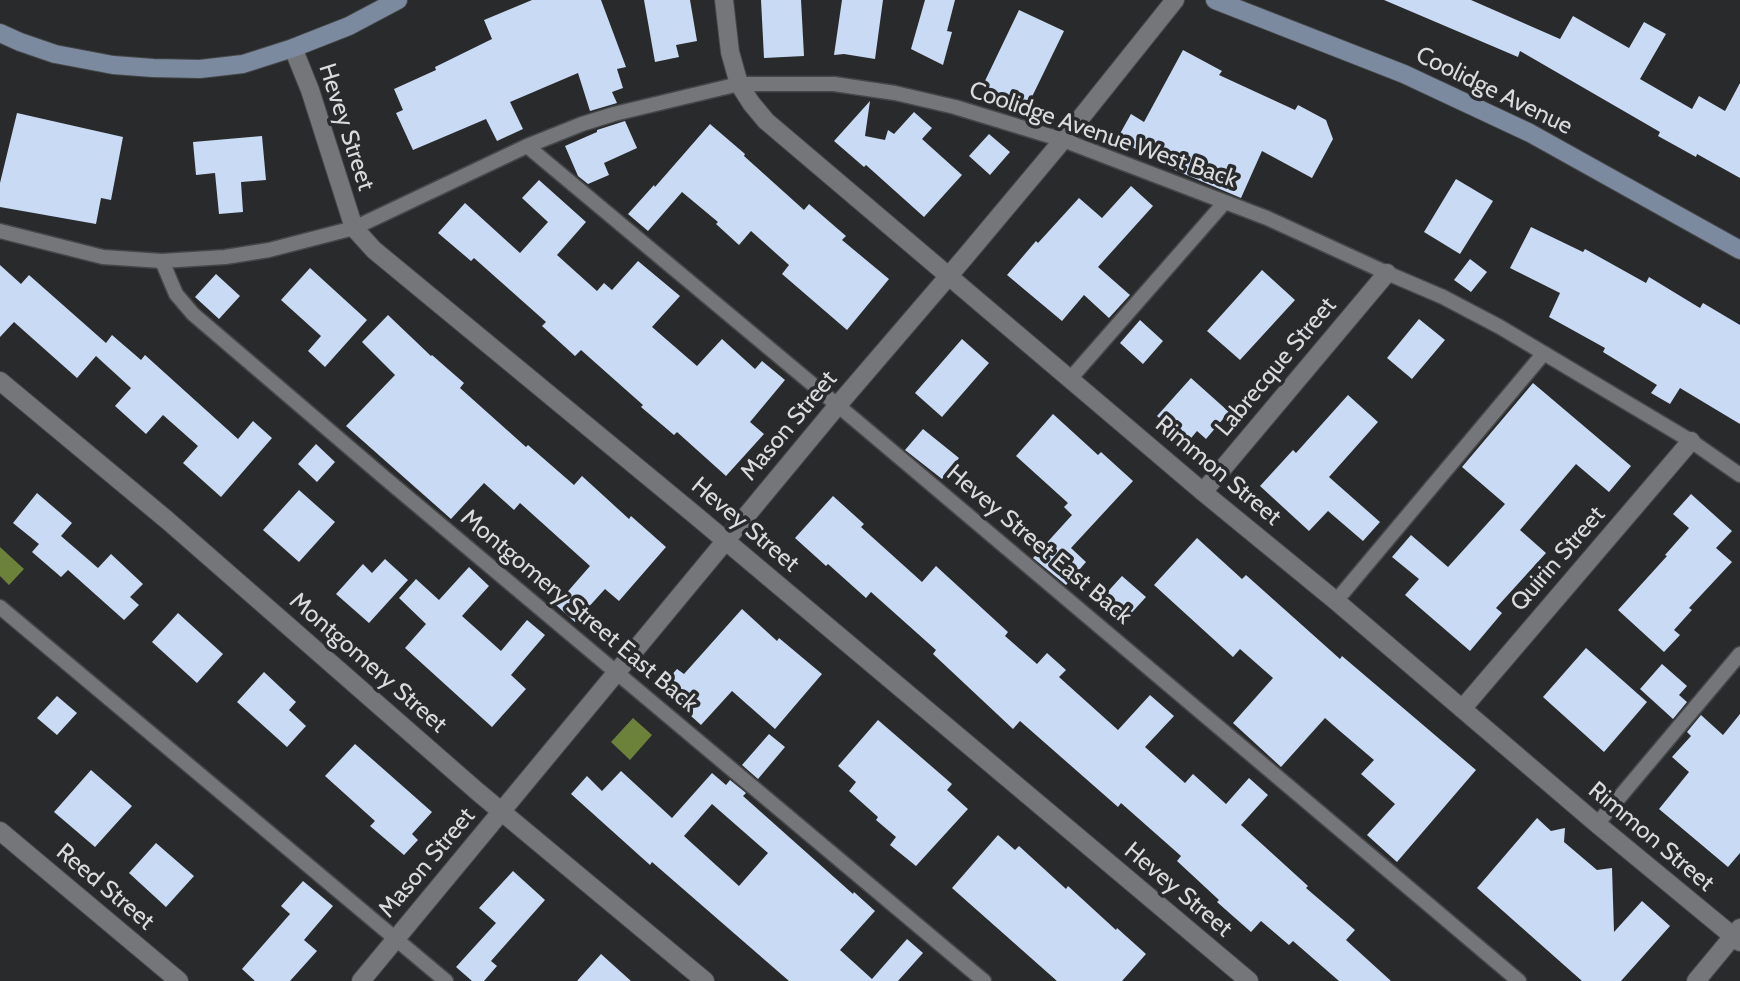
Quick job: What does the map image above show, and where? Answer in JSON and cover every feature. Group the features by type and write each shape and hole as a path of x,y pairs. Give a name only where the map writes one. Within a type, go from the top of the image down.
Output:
{"street":[{"path":"0,33 55,54 113,65 200,69 243,64 293,48 349,26 398,0"},
{"name":"Rimmon Street","path":"724,0 730,52 739,84 766,121 1597,824 1738,936"},
{"name":"Mason Street","path":"360,981 838,405 1063,140 1175,0"},
{"name":"Coolidge Avenue","path":"1215,0 1404,74 1530,133 1740,250"},
{"name":"Hevey Street","path":"293,48 310,90 354,228 374,250 726,541 1249,981"},
{"name":"Labrecque Street","path":"1203,492 1387,274"},
{"name":"Montgomery Street","path":"0,381 167,520 501,812 705,981"},
{"name":"Quirin Street","path":"1462,709 1691,441"},
{"name":"Reed Street","path":"0,831 179,981"},
{"path":"1696,981 1738,936"}],"lane":[{"name":"Coolidge Avenue West Back","path":"0,231 103,257 162,261 225,257 269,250 354,228 527,146 614,114 739,84 834,84 895,93 955,107 1063,140 1267,218 1443,297 1500,327 1691,441 1740,475"},
{"name":"Hevey Street East Back","path":"527,146 838,405 1519,981"},
{"path":"1070,379 1224,202"},
{"name":"Montgomery Street East Back","path":"162,261 176,294 193,314 984,981"},
{"path":"1336,601 1544,353"},
{"path":"0,607 446,981"},
{"path":"1597,824 1740,654"}],"shaded area":[{"path":"0,547 24,569 9,585 0,576"},
{"path":"633,718 652,735 630,760 611,742"}],"building":[{"path":"532,0 601,0 626,67 617,69 623,88 612,92 617,103 590,111 578,73 510,102 523,129 497,141 486,119 413,150 396,113 403,110 394,89 436,70 435,67 492,39 484,20"},
{"path":"644,0 690,0 697,41 676,45 679,57 655,62"},
{"path":"761,0 801,0 804,56 764,58"},
{"path":"842,0 883,0 875,59 834,55"},
{"path":"925,0 955,0 947,31 952,32 943,65 911,49"},
{"path":"1384,0 1471,0 1560,39 1573,16 1629,48 1644,22 1666,34 1640,79 1692,109 1699,96 1725,111 1740,83 1740,178 1658,136 1660,132 1520,51 1518,57"},
{"path":"1019,10 1064,31 1027,107 983,85"},
{"path":"1183,50 1222,71 1219,75 1295,110 1298,105 1326,120 1333,139 1312,178 1262,151 1241,198 1175,170 1117,139 1131,114 1144,122"},
{"path":"870,101 865,136 885,140 888,130 894,134 914,112 932,128 922,139 962,175 924,217 866,165 864,167 834,141"},
{"path":"17,113 123,137 111,200 101,198 96,224 0,207 0,183"},
{"path":"625,121 637,148 604,163 609,175 588,184 578,176 565,146 597,130"},
{"path":"710,124 804,210 809,204 846,236 842,240 889,279 847,330 782,274 789,265 751,231 739,245 716,224 718,222 682,192 648,231 628,214"},
{"path":"989,134 1010,152 990,175 969,156"},
{"path":"262,136 266,180 241,182 243,212 219,214 215,173 196,175 193,142"},
{"path":"1456,179 1493,201 1460,254 1424,232"},
{"path":"539,180 586,222 557,255 597,291 604,283 612,290 638,261 680,296 652,327 697,366 722,339 755,369 762,361 785,380 750,422 764,434 726,476 677,432 674,435 641,407 643,405 581,350 575,356 542,326 546,322 474,258 471,261 438,233 465,203 520,253 548,222 522,198"},
{"path":"1131,186 1153,206 1098,267 1130,295 1109,318 1084,295 1062,321 1007,275 1079,198 1102,218"},
{"path":"1531,227 1583,252 1585,249 1646,283 1649,277 1700,308 1703,303 1740,325 1740,424 1680,388 1670,404 1651,393 1657,385 1603,352 1605,348 1549,317 1560,293 1510,268"},
{"path":"1470,259 1487,272 1471,292 1454,280"},
{"path":"0,265 21,284 29,275 106,343 112,335 141,360 145,355 238,439 253,421 272,438 221,497 183,463 198,446 163,415 146,434 115,406 131,388 96,356 77,378 14,322 0,337"},
{"path":"310,268 367,320 325,367 308,351 321,336 281,300"},
{"path":"1262,270 1295,300 1240,360 1207,331"},
{"path":"216,274 240,296 219,319 195,297"},
{"path":"388,315 464,383 460,388 526,447 528,445 574,485 582,476 629,519 631,516 666,547 619,601 605,589 575,622 556,605 590,566 520,503 514,510 484,483 451,519 346,426 395,375 362,342"},
{"path":"1419,319 1445,340 1412,379 1387,358"},
{"path":"1140,320 1163,341 1143,364 1120,343"},
{"path":"962,339 989,363 942,417 915,393"},
{"path":"1191,378 1229,412 1206,439 1197,431 1187,443 1157,416"},
{"path":"1533,383 1631,466 1609,492 1576,464 1520,530 1546,553 1496,608 1502,613 1470,651 1405,595 1419,579 1392,557 1411,535 1448,567 1505,504 1462,467"},
{"path":"1348,395 1378,422 1329,477 1380,522 1363,541 1328,511 1309,531 1260,486 1293,450 1296,453"},
{"path":"1053,414 1098,455 1101,452 1133,481 1071,548 1086,562 1066,585 1033,558 1072,515 1064,507 1068,503 1016,456"},
{"path":"923,429 959,458 942,479 905,450"},
{"path":"316,444 335,462 317,482 298,464"},
{"path":"299,490 335,522 299,562 263,530"},
{"path":"37,493 72,523 61,536 98,568 111,554 143,584 130,597 139,605 124,620 68,570 61,577 32,552 39,544 13,523"},
{"path":"1691,494 1732,531 1716,548 1732,562 1689,608 1692,610 1674,630 1680,635 1664,652 1618,610 1689,528 1673,514"},
{"path":"833,496 864,524 861,527 922,582 936,566 1008,632 1005,636 1037,664 1047,653 1066,670 1059,677 1118,730 1150,695 1174,716 1145,747 1185,783 1193,774 1226,804 1249,778 1268,795 1241,825 1308,886 1306,888 1355,930 1346,940 1391,981 1339,981 1293,941 1289,945 1261,921 1251,932 1177,861 1181,856 1121,803 1118,807 1020,721 1013,729 933,654 936,650 871,592 866,598 795,538"},
{"path":"1197,538 1242,579 1246,575 1340,659 1342,656 1476,770 1397,862 1367,835 1395,804 1361,774 1374,760 1325,718 1281,767 1233,723 1273,678 1240,649 1233,657 1154,585"},
{"path":"385,559 408,580 369,623 336,594 363,564 372,573"},
{"path":"469,567 489,586 462,616 501,651 527,620 545,635 511,675 526,689 492,727 405,648 426,624 399,598 416,579 439,600"},
{"path":"1122,576 1146,597 1125,620 1101,599"},
{"path":"742,609 777,641 779,638 822,674 775,729 732,691 701,725 660,688 677,669 684,674"},
{"path":"178,613 223,654 197,683 152,642"},
{"path":"1586,648 1647,702 1604,752 1543,697"},
{"path":"1662,664 1687,686 1679,695 1687,702 1673,719 1640,689"},
{"path":"264,672 296,702 289,710 306,726 287,747 237,702"},
{"path":"57,696 77,713 57,735 37,718"},
{"path":"1740,714 1740,853 1728,867 1659,809 1689,772 1672,757 1691,736 1687,732 1701,715 1723,735"},
{"path":"878,720 952,784 947,790 968,809 916,866 890,845 896,837 849,791 856,782 838,766"},
{"path":"769,734 785,747 758,779 742,765"},
{"path":"355,744 432,812 412,834 418,840 404,855 370,826 375,821 325,776"},
{"path":"91,770 132,806 95,847 54,812"},
{"path":"621,771 672,818 712,773 726,785 730,780 746,793 743,796 875,911 840,950 872,979 907,939 923,953 898,981 789,981 652,862 650,865 571,794 587,776 602,791","holes":["712,804 768,853 739,886 684,836"]},
{"path":"1537,818 1551,831 1565,828 1564,842 1597,870 1612,868 1614,932 1642,901 1670,926 1621,981 1582,981 1477,888"},
{"path":"998,835 1015,850 1019,846 1066,889 1068,886 1146,954 1122,981 1057,981 952,888"},
{"path":"156,843 194,876 166,907 129,873"},
{"path":"513,871 545,900 491,961 497,966 484,981 472,981 456,967 496,923 479,908"},
{"path":"303,881 333,906 304,940 317,951 290,981 255,981 242,969 290,914 281,906"},
{"path":"601,954 631,981 577,981"}]}
